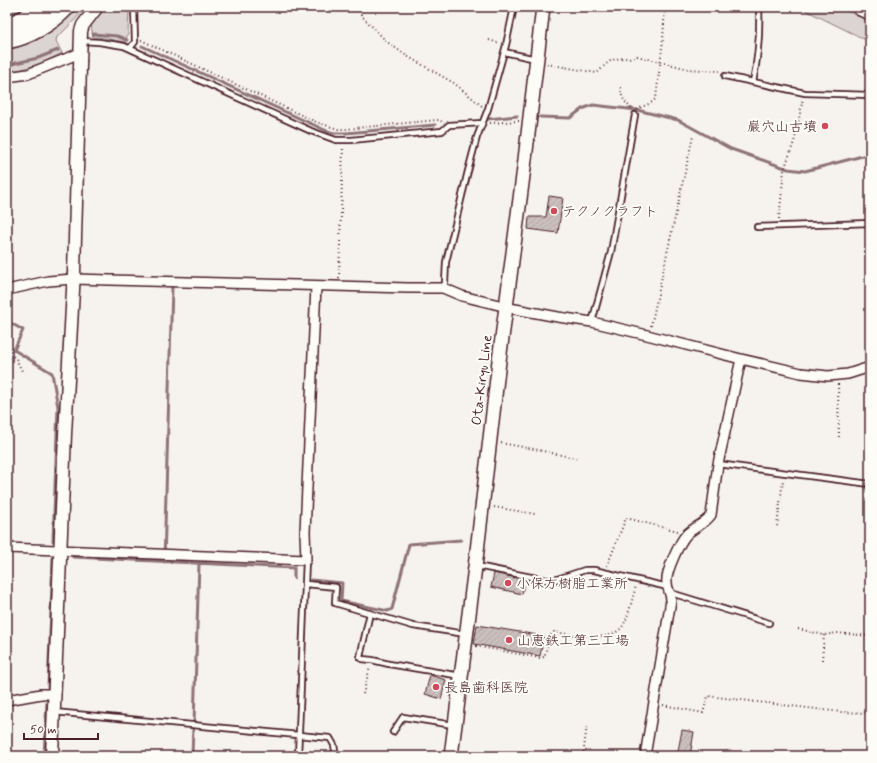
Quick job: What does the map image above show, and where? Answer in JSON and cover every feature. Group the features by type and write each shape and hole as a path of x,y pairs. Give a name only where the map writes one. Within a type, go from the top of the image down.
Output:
{"highway":[{"path":"7,25 16,24 41,7"},
{"path":"7,40 19,38 40,27 66,7"},
{"path":"861,7 870,11"}],"main road":[{"name":"Ota-Kiryu Line","path":"451,756 483,506 506,307 540,61 543,7"}],"street":[{"path":"52,756 73,279 81,47 83,25 97,7"},
{"path":"7,77 28,74 81,47"},
{"path":"7,290 48,281 73,279 443,288 462,296 506,307 592,322 741,359 801,372 828,376 848,374 870,367"},
{"path":"7,548 306,560 305,532 316,286"},
{"path":"645,756 671,600 667,576 675,555 687,534 708,519 711,515 718,464 741,359"},
{"path":"7,700 40,694 55,694"}],"lane":[{"path":"130,48 135,42 134,7"},
{"path":"443,288 445,282 446,262 468,174 506,45 514,7"},
{"path":"754,82 757,66 759,7"},
{"path":"81,47 118,44 130,48 311,131 328,138 343,141 442,131 449,125 482,123"},
{"path":"504,52 540,61"},
{"path":"725,76 804,93 870,95"},
{"path":"592,322 611,252 635,115"},
{"path":"758,227 870,223"},
{"path":"718,464 870,484"},
{"path":"298,756 306,560"},
{"path":"475,565 546,581 556,580 585,570 604,572 638,579 769,624"},
{"path":"306,584 336,587 335,603 396,622 459,633 466,639"},
{"path":"370,613 360,656 362,659 461,677"},
{"path":"54,712 330,738 334,745 336,756"},
{"path":"393,732 403,717 455,726"}],"path":[{"path":"357,7 362,16 387,42 407,56 454,83 484,108 488,109"},
{"path":"621,87 621,96 623,100 636,112 639,108 653,102 656,98 661,63 665,7"},
{"path":"135,36 316,122 329,126 346,129 440,120 446,128"},
{"path":"489,40 506,45"},
{"path":"540,61 597,73 608,62 614,60 631,59 637,56 689,69 721,72"},
{"path":"778,226 785,164 795,139 804,93"},
{"path":"482,123 522,120"},
{"path":"647,335 652,324 693,136"},
{"path":"339,286 343,141"},
{"path":"7,351 16,359 23,373"},
{"path":"838,375 839,439"},
{"path":"490,442 579,458"},
{"path":"776,526 784,473"},
{"path":"483,506 535,514"},
{"path":"604,572 626,518 687,534"},
{"path":"466,639 544,658 551,635 554,632 601,637 611,636 623,626 638,579"},
{"path":"798,629 824,635 838,633 870,636"},
{"path":"822,660 824,635"},
{"path":"363,694 372,660"},
{"path":"654,703 703,713 708,696 841,712 870,713"},
{"path":"583,756 587,725"}],"shaded area":[{"path":"7,7 30,7 18,14 7,17"},
{"path":"77,7 87,7 57,37 56,41 62,53 35,65 7,72 7,49 27,44 46,35 70,15"},
{"path":"104,7 129,7 128,34 125,42 98,37 93,38 91,24"},
{"path":"799,7 838,7 870,21 870,42"}],"building":[{"name":"テクノクラフト","path":"549,196 563,198 558,233 528,229 529,217 546,217"},
{"name":"小保方樹脂工業所","path":"494,573 525,580 522,594 491,587"},
{"name":"山恵鉄工第三工場","path":"477,625 544,636 540,656 474,644"},
{"name":"長島歯科医院","path":"430,675 446,680 441,699 425,694"},
{"path":"682,730 694,732 690,756 677,756"}],"waterway":[{"path":"93,34 117,36 127,40"},
{"path":"142,46 334,133 435,125"},
{"path":"7,65 38,58 58,50"},
{"path":"540,117 570,118 582,109 593,105 637,110 678,120 731,149 788,169 805,171 870,154"},
{"path":"488,119 517,116"},
{"path":"164,562 172,287"},
{"path":"7,321 23,330 14,350 52,373 58,407 53,541"},
{"path":"311,580 342,583 341,601 388,611 392,609 409,544 461,540"},
{"path":"48,687 53,557"},
{"path":"73,557 294,568 294,578"},
{"path":"194,723 199,563"},
{"path":"44,756 47,701"},
{"path":"192,756 193,727"}],"place":[{"name":"巖穴山古墳","path":"825,126"},
{"name":"テクノクラフト","path":"554,211"},
{"name":"小保方樹脂工業所","path":"508,583"},
{"name":"山恵鉄工第三工場","path":"509,640"},
{"name":"長島歯科医院","path":"436,687"}]}
